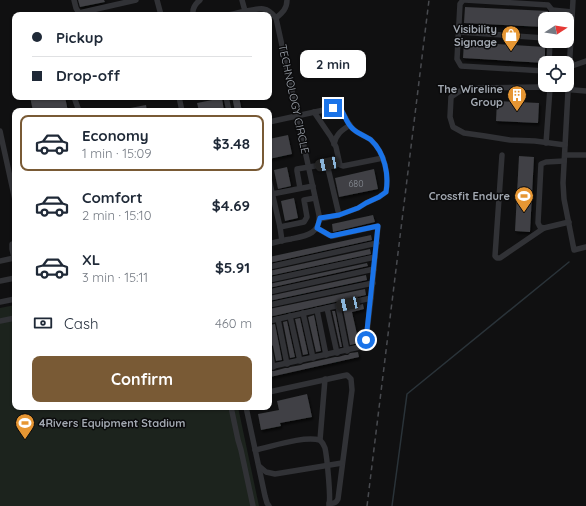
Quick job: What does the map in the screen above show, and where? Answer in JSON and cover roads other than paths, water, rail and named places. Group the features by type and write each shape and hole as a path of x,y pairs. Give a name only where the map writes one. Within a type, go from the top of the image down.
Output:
{"street":[{"path":"74,0 76,8 79,12 136,0"},
{"path":"157,0 159,12"},
{"path":"193,12 195,6 200,0"},
{"path":"242,0 245,11"},
{"path":"272,13 276,18 284,11 287,0"},
{"path":"538,71 461,66 457,59 460,4 464,0 548,5 552,10 572,12 573,0"},
{"path":"241,12 259,8 270,12"},
{"name":"TECHNOLOGY CIRCLE","path":"276,18 320,218 317,228"},
{"path":"459,32 538,38"},
{"path":"574,68 586,61"},
{"path":"538,88 499,87 460,91 451,97 450,117 452,127 464,133 510,140 565,145"},
{"path":"574,90 586,91"},
{"path":"546,143 550,92"},
{"path":"568,92 563,183 564,199 574,250 586,247"},
{"path":"272,121 333,108 340,108 344,113 347,122 358,133 370,140 377,147 383,158 386,170 386,192 358,208 339,215 320,218"},
{"path":"314,112 323,124 334,144 340,165 343,166 383,158"},
{"path":"334,144 341,131 350,125"},
{"path":"0,131 12,186"},
{"path":"502,155 495,256 497,258 500,258 544,228 569,222"},
{"path":"544,228 540,227 538,223 541,164 586,155"},
{"path":"300,188 297,170 327,164 339,215"},
{"path":"282,241 272,194 313,186"},
{"path":"280,227 304,222 308,217 304,200 316,198"},
{"path":"272,243 310,234 317,228 331,236 378,226 373,283 364,346 272,367"},
{"path":"272,266 376,243"},
{"path":"272,279 375,257"},
{"path":"0,261 12,260"},
{"path":"272,291 374,269"},
{"path":"0,281 12,279"},
{"path":"272,304 373,283"},
{"path":"272,320 371,298"},
{"path":"0,302 12,300"},
{"path":"338,306 347,351"},
{"path":"327,308 337,353"},
{"path":"317,310 326,355"},
{"path":"303,313 313,358"},
{"path":"290,316 300,361"},
{"path":"0,321 12,319"},
{"path":"278,319 287,364"},
{"path":"272,391 347,375 350,379 352,390 338,499 336,502 329,505 327,466 324,447 320,440 325,380"},
{"path":"232,410 238,440 242,450 253,506"},
{"path":"247,410 265,496 269,506"},
{"path":"256,450 303,439 313,438 320,440"},
{"path":"259,466 266,472 275,474 342,463"}],"waterway":[{"path":"392,506 407,394 569,262"}],"railway":[{"path":"367,506 429,0"}],"place":[{"name":"Visibility Signage","path":"511,52"},
{"name":"The Wireline Group","path":"517,112"},
{"name":"Crossfit Endure","path":"524,213"},
{"name":"4Rivers Equipment Stadium","path":"25,440"}]}
